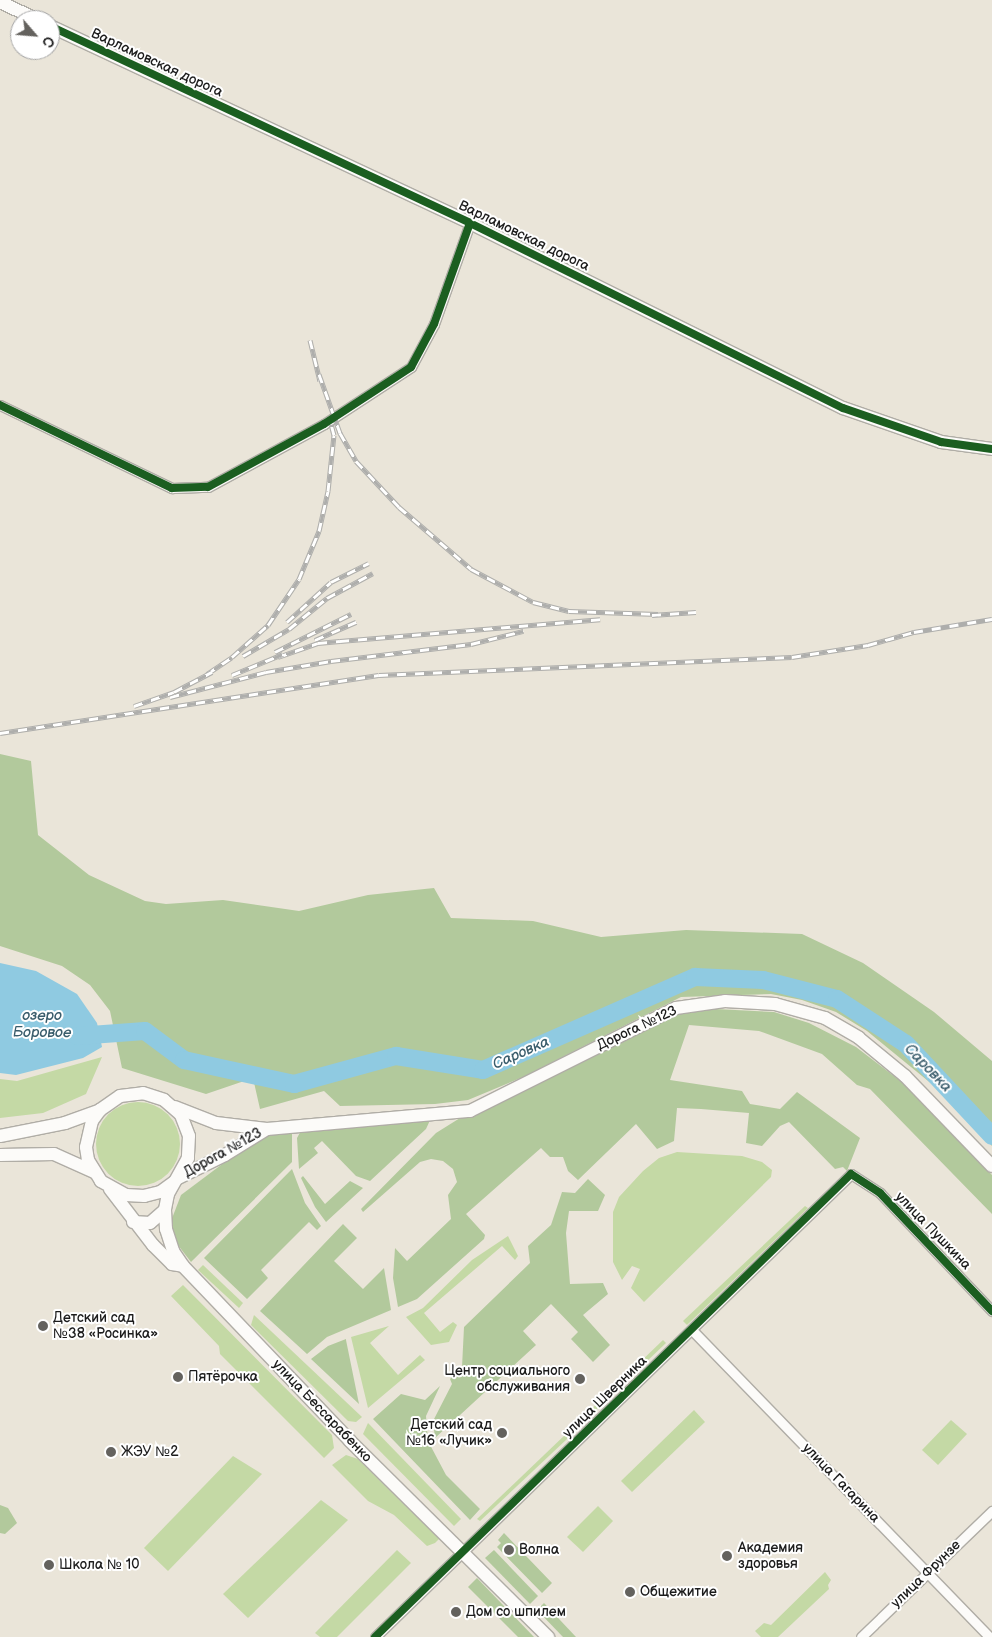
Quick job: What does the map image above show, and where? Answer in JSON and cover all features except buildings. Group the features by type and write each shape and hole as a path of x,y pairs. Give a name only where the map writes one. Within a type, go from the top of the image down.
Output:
{"street":[{"path":"0,2 17,10"},
{"name":"Варламовская дорога","path":"60,31 470,223 844,408 941,442 992,449"},
{"path":"0,405 172,488 208,487 324,424 411,367 434,324 470,223"},
{"name":"Дорога №123","path":"173,1107 216,1123 267,1129 470,1111 676,1008 725,1001 775,1004 825,1018 859,1038 905,1076 992,1166"},
{"path":"0,1155 54,1154 94,1172 110,1189 126,1196 144,1196 160,1192 176,1180 190,1147 186,1125 173,1107 154,1095 132,1093 113,1099 100,1110 92,1121 86,1147 94,1172"},
{"path":"0,1136 65,1123 100,1110"},
{"name":"Дорога №123","path":"176,1180 225,1155 267,1129"},
{"name":"улица Пушкина","path":"851,1174 880,1193 992,1310"},
{"name":"улица Шверника","path":"375,1637 464,1553 851,1174"},
{"name":"улица Бессарабенко","path":"176,1180 165,1210 166,1228 173,1251 183,1266 350,1441 548,1637"},
{"name":"улица Бессарабенко","path":"110,1189 133,1222 172,1264 183,1266"},
{"path":"133,1222 150,1223 165,1210"},
{"name":"улица Гагарина","path":"692,1330 990,1637"},
{"name":"улица Фрунзе","path":"861,1637 992,1511"}],"green space":[{"path":"0,754 31,761 38,835 89,875 145,901 166,904 223,900 299,911 368,895 434,888 451,918 533,921 601,937 686,930 802,934 863,963 934,1012 992,1061 992,1146 944,1094 867,1031 836,1012 802,1000 771,994 681,997 523,1077 468,1100 435,1104 340,1106 324,1091 260,1109 253,1078 206,1094 122,1068 110,1011 90,985 62,966 0,946"},
{"path":"716,1009 774,1012 809,1023 856,1047 903,1083 992,1175 992,1214 870,1089 857,1085 822,1054 759,1031 689,1025 670,1080 742,1091 750,1104 780,1109 797,1092 860,1138 847,1171 843,1167 835,1169 789,1122 780,1126 762,1146 746,1143 749,1113 701,1109 677,1108 674,1141 657,1149 636,1124 578,1180 568,1171 563,1157 550,1157 541,1148 466,1214 485,1235 484,1239 417,1299 398,1307 393,1278 395,1248 407,1261 451,1219 448,1195 457,1182 453,1169 443,1161 431,1159 420,1162 363,1212 361,1209 436,1133 460,1118 676,1013"},
{"path":"102,1057 86,1094 43,1113 0,1118 0,1079 17,1081"},
{"path":"138,1102 154,1105 168,1114 177,1128 180,1144 177,1160 168,1174 154,1183 138,1186 122,1183 108,1174 99,1160 96,1144 99,1128 108,1114 122,1105"},
{"path":"431,1118 426,1129 370,1181 356,1176 322,1141 314,1148 318,1153 299,1169 297,1138 303,1127"},
{"path":"292,1130 292,1162 191,1262 174,1240 171,1221 181,1195 241,1150 276,1131"},
{"path":"677,1152 742,1156 762,1162 772,1170 771,1177 644,1302 631,1288 640,1269 632,1266 622,1280 613,1262 613,1212 619,1197 643,1171 659,1158"},
{"path":"292,1169 305,1203 321,1226 317,1230 309,1222 261,1270 268,1278 247,1299 204,1258"},
{"path":"303,1176 325,1204 350,1181 363,1188 326,1222 315,1207 301,1178"},
{"path":"588,1179 605,1195 598,1211 569,1211 566,1233 570,1284 603,1283 608,1294 583,1315 610,1345 593,1362 571,1339 578,1332 551,1304 523,1331 536,1345 435,1438 433,1421 452,1384 450,1379 462,1367 464,1327 530,1263 528,1246 551,1225 562,1192 575,1193"},
{"path":"805,1206 808,1208 687,1325 683,1321"},
{"path":"343,1224 357,1238 334,1261 363,1289 384,1268 391,1310 327,1337 307,1354 260,1311"},
{"path":"508,1236 518,1256 515,1260 502,1246 424,1313 440,1332 453,1322 457,1325 449,1342 431,1345 406,1317 423,1308 472,1260"},
{"path":"203,1265 243,1303 239,1308 198,1270"},
{"path":"183,1285 332,1435 334,1448 324,1458 220,1354 219,1346 171,1296"},
{"path":"254,1315 362,1417 356,1422 348,1421 251,1325"},
{"path":"389,1326 370,1343 398,1375 420,1355 425,1360 368,1408 351,1337"},
{"path":"346,1339 359,1404 311,1359 328,1346"},
{"path":"663,1340 666,1343 582,1423 578,1422"},
{"path":"440,1386 426,1416 428,1441 446,1475 480,1509 470,1520 373,1419 401,1394 425,1400"},
{"path":"694,1410 705,1422 632,1492 621,1481"},
{"path":"951,1420 967,1434 938,1465 922,1450"},
{"path":"368,1423 461,1519 454,1526 363,1434"},
{"path":"567,1433 567,1439 480,1521 477,1519"},
{"path":"346,1455 358,1459 439,1539 427,1546 394,1515 368,1501 332,1465"},
{"path":"233,1456 262,1474 168,1571 144,1548"},
{"path":"321,1500 348,1520 248,1618 223,1594"},
{"path":"0,1505 8,1508 17,1523 5,1534 0,1533"},
{"path":"598,1506 613,1521 583,1552 567,1537"},
{"path":"504,1533 552,1583 542,1593 497,1547 501,1543 498,1540"},
{"path":"397,1550 411,1563 337,1637 320,1637 315,1633"},
{"path":"494,1550 538,1596 530,1604 485,1558"},
{"path":"825,1572 831,1580 828,1585 829,1589 778,1637 761,1637 755,1631 764,1623 771,1625"},
{"path":"477,1578 534,1637 518,1637 468,1587"},
{"path":"544,1603 576,1637 563,1637 537,1610"}],"water":[{"name":"озеро Боровое","path":"0,963 36,971 77,994 97,1023 102,1047 83,1058 16,1075 0,1073"}],"waterway":[{"name":"Саровка","path":"77,1036 145,1031 184,1060 294,1084 396,1056 483,1070 695,977 763,980 837,999 906,1044 992,1136"}],"railway":[{"path":"310,340 320,381"},
{"path":"319,374 340,433 356,461 399,507 471,569 533,602 569,611 658,614"},
{"path":"207,674 232,657 268,625 299,579 319,531 328,491 334,435 331,424"},
{"path":"287,622 331,582 369,563"},
{"path":"243,656 289,629 327,598 373,573"},
{"path":"652,615 696,612"},
{"path":"275,652 351,614"},
{"path":"278,657 318,643 600,619"},
{"path":"0,733 379,675 792,657 868,645 914,632 992,619"},
{"path":"315,640 356,622"},
{"path":"170,697 266,672 331,661 471,644 523,631"},
{"path":"232,675 283,654"},
{"path":"134,706 174,692 212,672"}],"cycle path":[{"path":"60,31 470,223 843,408 941,442 992,449"},
{"path":"0,405 172,488 208,487 324,424 411,367 434,324 470,223"},
{"path":"375,1637 851,1174 880,1193 992,1311"}],"place":[{"name":"Детский сад №38 «Росинка»","path":"43,1326"},
{"name":"Пятёрочка","path":"178,1377"},
{"name":"Центр социального обслуживания","path":"580,1379"},
{"name":"Детский сад №16 «Лучик»","path":"502,1433"},
{"name":"ЖЭУ №2","path":"111,1452"},
{"name":"Волна","path":"509,1550"},
{"name":"Академия здоровья","path":"727,1556"},
{"name":"Школа № 10","path":"49,1565"},
{"name":"Общежитие","path":"630,1592"},
{"name":"Дом со шпилем","path":"456,1612"}]}
